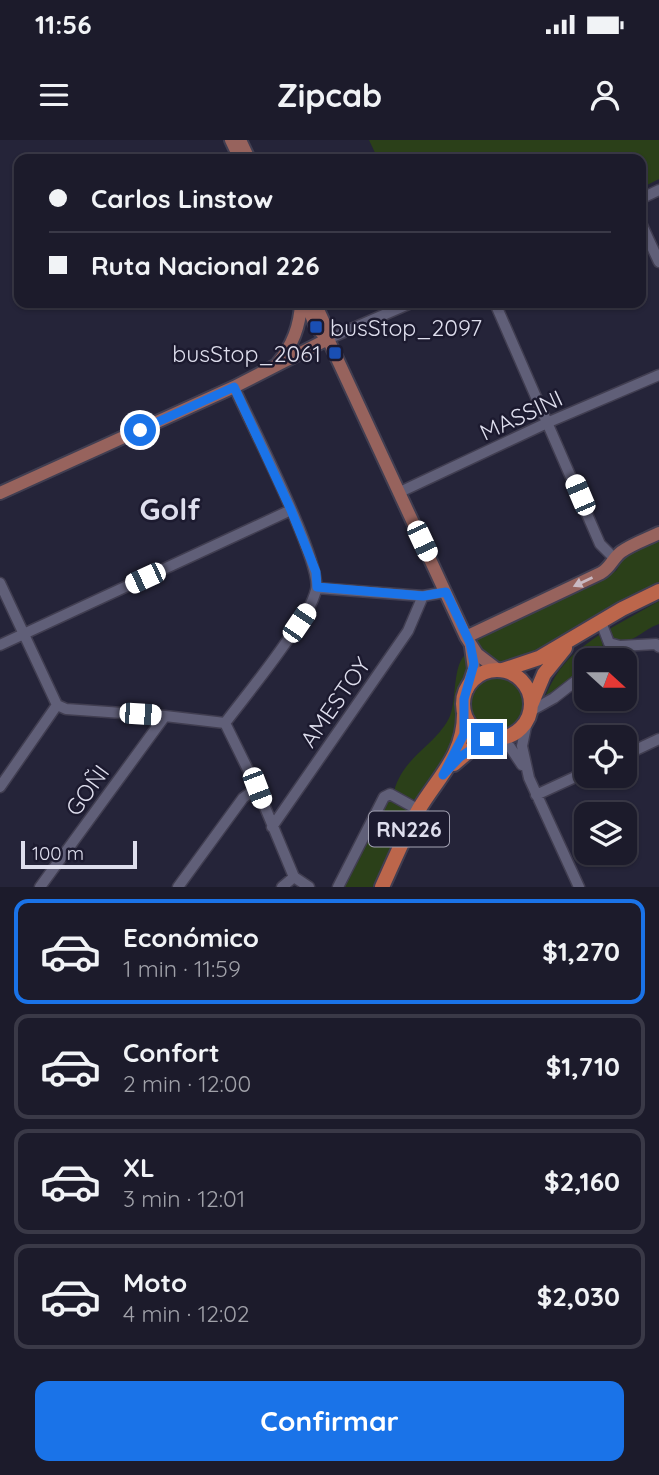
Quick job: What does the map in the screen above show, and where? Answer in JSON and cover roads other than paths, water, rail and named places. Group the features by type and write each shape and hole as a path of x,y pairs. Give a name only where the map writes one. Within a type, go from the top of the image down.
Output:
{"highway":[{"path":"467,690 479,676 531,662 659,591"},
{"path":"529,712 539,682 552,661 579,635"},
{"path":"500,670 517,677 528,690 529,712"},
{"name":"RN226","path":"382,887 419,810 443,775 464,734 467,690"},
{"path":"464,709 471,725 477,731 496,738"},
{"name":"RN226","path":"443,775 468,751 516,732 529,712"}],"main road":[{"path":"274,367 294,338 302,308"},
{"path":"306,308 316,327 328,339"},
{"path":"317,308 328,339 468,640 474,664 467,690"},
{"path":"0,494 234,387 328,339"},
{"path":"468,640 601,573 609,568 624,550 659,533"},
{"path":"468,640 480,657 500,670"}],"street":[{"path":"646,233 659,262"},
{"path":"328,339 399,308"},
{"path":"497,308 600,544 615,559"},
{"name":"MASSINI","path":"400,492 659,374"},
{"path":"225,723 284,646 311,606 317,587 316,572 291,510 234,387"},
{"path":"0,645 291,510"},
{"path":"0,583 57,705 66,709 225,723"},
{"path":"317,587 423,596 446,592"},
{"name":"AMESTOY","path":"272,827 408,631 423,596"},
{"path":"601,622 609,643 620,646 656,644 659,647"},
{"path":"529,778 522,746 529,712 574,682"},
{"path":"0,787 57,705"},
{"name":"GOÑI","path":"40,887 165,716"},
{"path":"225,723 257,788 294,877 309,887"},
{"path":"496,738 510,747 529,778 579,887"},
{"path":"637,749 659,739"},
{"path":"537,795 574,778"},
{"path":"178,887 243,799 257,788"},
{"path":"338,887 384,797 390,794 419,810"},
{"path":"282,887 294,877"}],"place":[{"name":"busStop_2097","path":"316,327"},
{"name":"busStop_2061","path":"335,353"}],"district":[{"name":"Golf","path":"170,509"}]}
